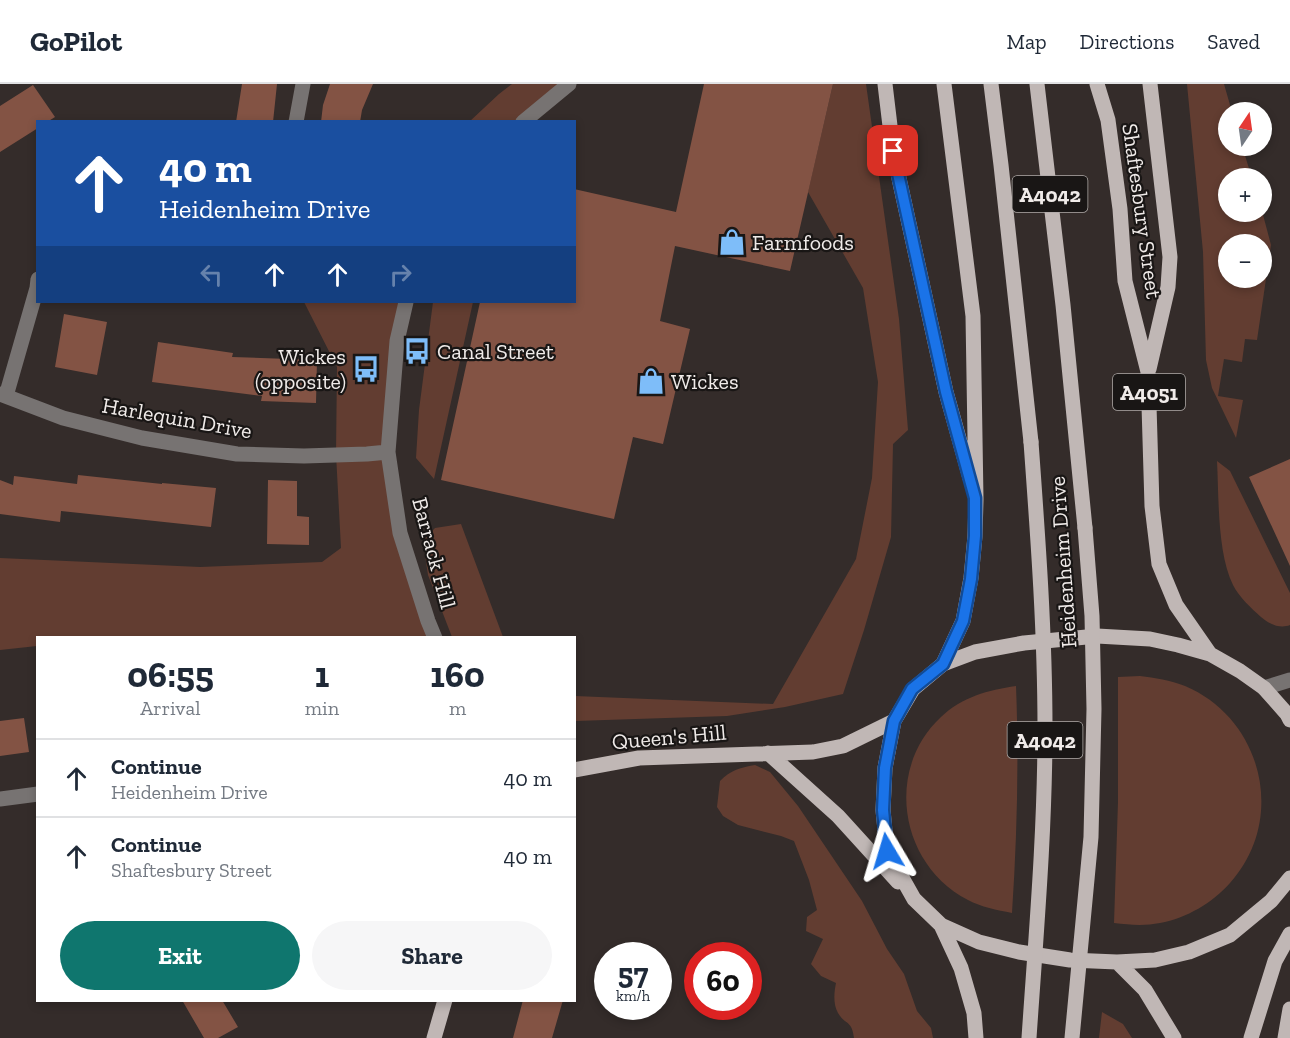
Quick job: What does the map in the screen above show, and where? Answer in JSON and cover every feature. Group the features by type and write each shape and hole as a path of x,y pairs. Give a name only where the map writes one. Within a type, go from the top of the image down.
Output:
{"main road":[{"path":"885,84 893,151 946,392 975,498"},
{"path":"943,664 963,621 971,579 975,536 974,316 944,84"},
{"name":"Heidenheim Drive","path":"991,84 1031,442 1044,618 1045,730 1041,865 1029,1038"},
{"name":"Heidenheim Drive","path":"1037,84 1063,305 1092,616 1094,709 1091,837 1072,1038"},
{"name":"Shaftesbury Street","path":"1097,84 1108,120 1120,209 1125,281 1148,372 1152,506 1159,564 1176,605 1210,654"},
{"path":"1148,372 1168,287 1170,257 1150,84"},
{"path":"914,899 887,851 883,810 885,768 894,721 912,689 943,664 975,652 1024,643 1097,636 1150,639 1210,654 1240,671 1264,688 1290,720"},
{"name":"Queen's Hill","path":"576,770 639,758 813,752 843,746 894,721"},
{"path":"768,753 838,816 941,925 979,942 1019,952 1070,960 1117,962 1155,960 1189,952 1230,935 1271,901 1290,878"},
{"path":"941,925 961,968 974,1013 976,1038"},
{"path":"1251,1038 1275,961 1290,934"},
{"path":"1117,962 1145,990 1174,1038"},
{"path":"434,1038 444,1002"},
{"path":"1285,1038 1290,1009"}],"street":[{"path":"296,120 303,84"},
{"path":"525,120 569,84"},
{"path":"3,395 36,288"},
{"name":"Barrack Hill","path":"406,303 398,341 388,452 400,532 434,636"},
{"name":"Harlequin Drive","path":"3,395 63,418 142,438 237,454 303,456 388,452"},
{"path":"1264,688 1290,680"},
{"path":"0,799 36,794"}],"shaded area":[{"path":"512,84 569,84 524,120 471,120"},
{"path":"833,84 866,84 899,319 908,430 893,444 891,537 843,694 785,707 727,716 576,721 576,696 773,704 856,559 872,478 878,382 863,288 808,192"},
{"path":"1187,84 1224,84 1229,102 1218,102 1218,156 1245,156 1249,168 1218,168 1218,222 1265,222 1268,234 1218,234 1218,288 1265,288 1257,340 1245,339 1242,362 1224,359 1218,396 1243,400 1236,438 1212,388 1206,360 1203,252"},
{"path":"305,303 406,303 388,452 400,533 435,636 36,636 36,646 0,650 0,558 200,567 322,562 341,548 336,454 337,367"},
{"path":"433,303 473,303 434,479 416,458 419,410"},
{"path":"1217,461 1230,471 1290,593 1290,625 1279,626 1264,620 1238,594 1233,585 1221,541"},
{"path":"461,524 503,636 452,636 428,575 423,541 435,528"},
{"path":"1140,676 1185,686 1212,701 1233,722 1249,746 1258,773 1261,802 1258,830 1248,858 1230,883 1198,909 1170,921 1149,925 1114,923 1118,802 1118,677"},
{"path":"1016,686 1017,799 1012,913 968,900 945,884 927,864 915,841 908,815 907,789 912,763 923,739 941,717 967,699"},
{"path":"755,765 770,772 798,806 862,901 887,949 904,974 917,1011 931,1028 933,1038 854,1038 850,1025 836,1010 834,998 836,983 821,976 811,964 823,939 806,931 807,917 817,910 809,880 794,841 738,825 723,816 717,807 720,781 736,770"},
{"path":"1102,1012 1123,1024 1132,1038 1099,1038"}],"building":[{"path":"242,84 277,84 273,120 236,120"},
{"path":"330,84 373,84 360,120 321,120 323,105"},
{"path":"704,84 833,84 790,271 675,246 660,321 690,329 663,444 633,437 614,519 441,480 480,303 576,303 576,189 676,212"},
{"path":"33,85 55,117 50,120 36,120 36,129 0,152 0,106"},
{"path":"64,314 107,322 97,375 55,367"},
{"path":"158,342 233,353 232,357 317,360 316,403 261,401 262,396 152,382"},
{"path":"1290,459 1290,566 1249,477"},
{"path":"78,475 216,488 211,527 61,511 60,522 0,514 0,480 13,485 14,476 77,484"},
{"path":"268,480 297,481 297,516 309,517 309,545 267,544"},
{"path":"24,718 29,752 0,756 0,721"},
{"path":"183,1002 223,1002 238,1027 218,1038 204,1038"},
{"path":"522,1002 562,1002 552,1038 513,1038"}],"place":[{"name":"Farmfoods","path":"732,242"},
{"name":"Canal Street","path":"417,351"},
{"name":"Wickes (opposite)","path":"366,369"},
{"name":"Wickes","path":"651,381"}],"route":[{"path":"887,851 883,810 885,768 894,721 912,689 943,664 963,621 971,579 975,536 975,498 946,392 893,151"}]}
